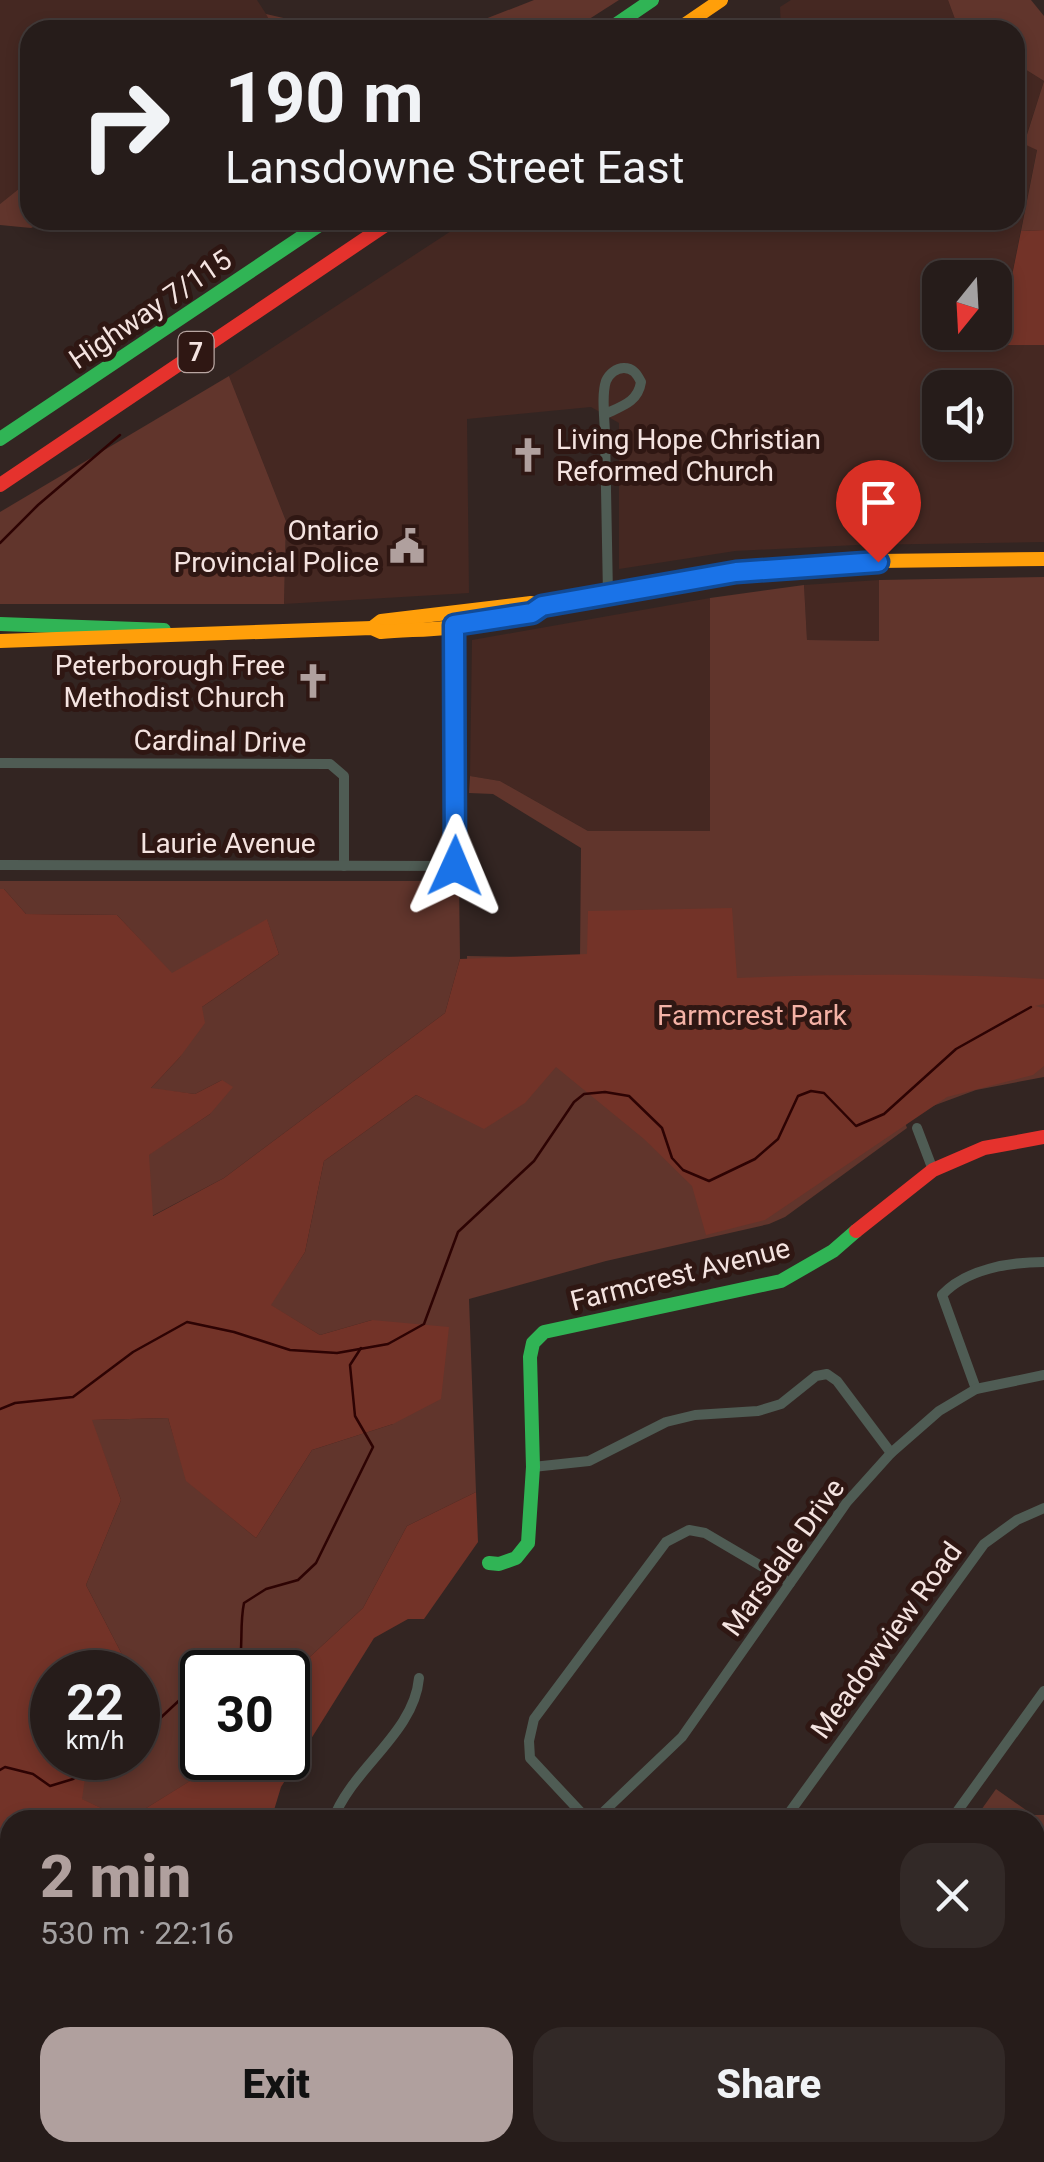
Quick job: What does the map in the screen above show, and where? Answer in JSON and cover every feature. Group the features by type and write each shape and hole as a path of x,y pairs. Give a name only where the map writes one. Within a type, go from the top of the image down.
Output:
{"main road":[{"path":"623,20 652,0"},
{"path":"691,20 721,0"},
{"name":"Highway 7/115","path":"0,439 312,230"},
{"name":"7","path":"0,485 378,230"},
{"path":"0,628 82,625 190,632 313,632 372,628 381,621 453,619 531,603 542,606 770,568 1044,558"},
{"path":"0,641 140,638 190,632"},
{"name":"Farmcrest Avenue","path":"533,1467 532,1343 544,1332 781,1280 833,1251 882,1207 933,1170 984,1148 1044,1137"},
{"path":"488,1564 516,1558 528,1543 533,1467"}],"street":[{"path":"605,414 640,393 641,382 633,370 623,368 608,376 605,384 605,414 608,595"},
{"name":"Laurie Avenue","path":"0,865 455,866 453,619"},
{"name":"Cardinal Drive","path":"0,764 330,764 344,776 344,866"},
{"path":"917,1128 933,1170"},
{"path":"976,1389 942,1295 951,1285 986,1269 1044,1262"},
{"path":"533,1467 589,1462 666,1422 695,1415 758,1411 781,1404 816,1376 827,1374 837,1381 891,1453"},
{"name":"Marsdale Drive","path":"603,1810 682,1737 847,1502 891,1453 939,1412 976,1389 1044,1376"},
{"name":"Meadowview Road","path":"791,1810 984,1544 1017,1520 1044,1508"},
{"path":"582,1810 530,1758 534,1719 666,1542 689,1530 705,1534 790,1583"},
{"path":"338,1810 411,1708 419,1678"},
{"path":"959,1810 1044,1692"}],"shaded area":[{"path":"0,0 257,0 270,20 20,20 20,188 0,204"},
{"path":"791,0 948,0 955,20 781,20 780,7"},
{"path":"1025,69 1044,81 1025,140"},
{"path":"1025,143 1037,149 1025,209"},
{"path":"453,230 1021,230 1012,274 1012,260 922,260 922,350 1012,350 1012,344 1044,345 1044,542 735,551 619,569 619,423 591,407 467,419 469,593 284,604 286,521 229,376"},
{"path":"879,580 880,641 807,640 804,585"},
{"path":"710,598 711,831 588,831 500,781 470,776 472,640"}],"green space":[{"path":"534,0 619,0 588,20 483,20"},
{"path":"948,0 1031,0 1044,16 1044,81 1025,69 1025,20 955,20"},
{"path":"266,14 292,20 269,20"},
{"path":"1044,81 1044,230 1021,231 1025,230 1037,150 1025,141"},
{"path":"20,188 20,227 0,225 0,204"},
{"path":"1044,230 1044,345 1012,345 1012,276 1021,231"},
{"path":"229,376 286,521 284,604 0,604 0,512"},
{"name":"Farmcrest Park","path":"1044,577 1044,1077 976,1090 903,1117 907,1128 785,1217 769,1224 606,1261 469,1299 476,1492 407,1526 363,1608 310,1657 310,1650 180,1650 180,1780 192,1780 143,1810 105,1810 81,1799 84,1780 160,1780 160,1650 120,1650 86,1585 121,1500 91,1420 168,1418 187,1481 256,1538 312,1450 393,1424 372,1320 320,1335 270,1305 305,1252 324,1161 416,1095 468,1120 467,956 580,958 581,848 493,794 469,793 470,776 500,781 588,831 710,831 710,598 804,585 807,640 879,641 879,580"},
{"path":"0,881 459,881 460,959 445,1013 224,1178 152,1216 148,1155 210,1114 222,1080 195,1094 150,1089 180,1057 202,1007 279,954 267,920 172,974 117,915 26,914 0,889"},
{"name":"Farmcrest Park","path":"0,889 26,914 117,915 172,973 267,919 279,954 202,1007 205,1023 151,1088 195,1094 222,1080 233,1087 210,1114 149,1155 153,1216 224,1178 445,1013 460,959 587,954 588,911 732,908 737,978 891,975 1044,979 1044,1004 1035,1006 1044,1008 1044,1066 1033,1075 947,1097 765,1220 706,1235 692,1186 644,1139 556,1067 525,1103 484,1129 416,1095 324,1161 305,1252 271,1305 320,1335 372,1320 449,1327 441,1399 393,1424 312,1450 256,1538 186,1481 168,1418 92,1420 121,1500 86,1585 120,1650 30,1650 30,1780 85,1780 82,1799 106,1810 0,1810"},
{"path":"476,1492 478,1542 424,1619 408,1619 374,1638 310,1741 310,1657 363,1608 407,1526"},
{"path":"192,1780 285,1780 274,1810 143,1810"},
{"path":"996,1789 1026,1810 981,1810"}],"waterway":[{"path":"0,543 120,435"},
{"path":"0,1409 15,1403 73,1397 133,1352 187,1322 290,1350 337,1353 388,1344 424,1324 458,1232 534,1161 574,1102 584,1094 629,1096 662,1128 672,1158 683,1170 709,1181 755,1159 778,1139 798,1096 811,1091 824,1093 856,1126 884,1114 956,1049 1031,1007"},
{"path":"241,1650 244,1603 266,1589 298,1580 316,1563 373,1447 355,1416 350,1365 361,1348"},
{"path":"160,1718 180,1700"},
{"path":"0,1770 5,1767 30,1773"},
{"path":"42,1780 50,1786 70,1780"}],"traffic: fast":[{"path":"623,20 652,0"},
{"path":"0,439 312,230"},
{"path":"0,624 164,630"},
{"path":"489,1563 516,1558 528,1543 533,1467 530,1357 533,1343 544,1332 781,1281 833,1251 856,1231"}],"traffic: slow":[{"path":"692,20 721,0"},
{"path":"372,628 381,621 531,603 542,606 770,568 878,561 1044,559"},
{"path":"0,641 443,628 504,620 542,606"}],"traffic: jam":[{"path":"0,485 378,230"},
{"path":"856,1231 933,1170 984,1148 1044,1137"}],"place":[{"name":"Living Hope Christian Reformed Church","path":"528,455"},
{"name":"Ontario Provincial Police","path":"407,546"},
{"name":"Peterborough Free Methodist Church","path":"313,681"}],"route":[{"path":"455,866 454,625 736,572 878,562"}]}
